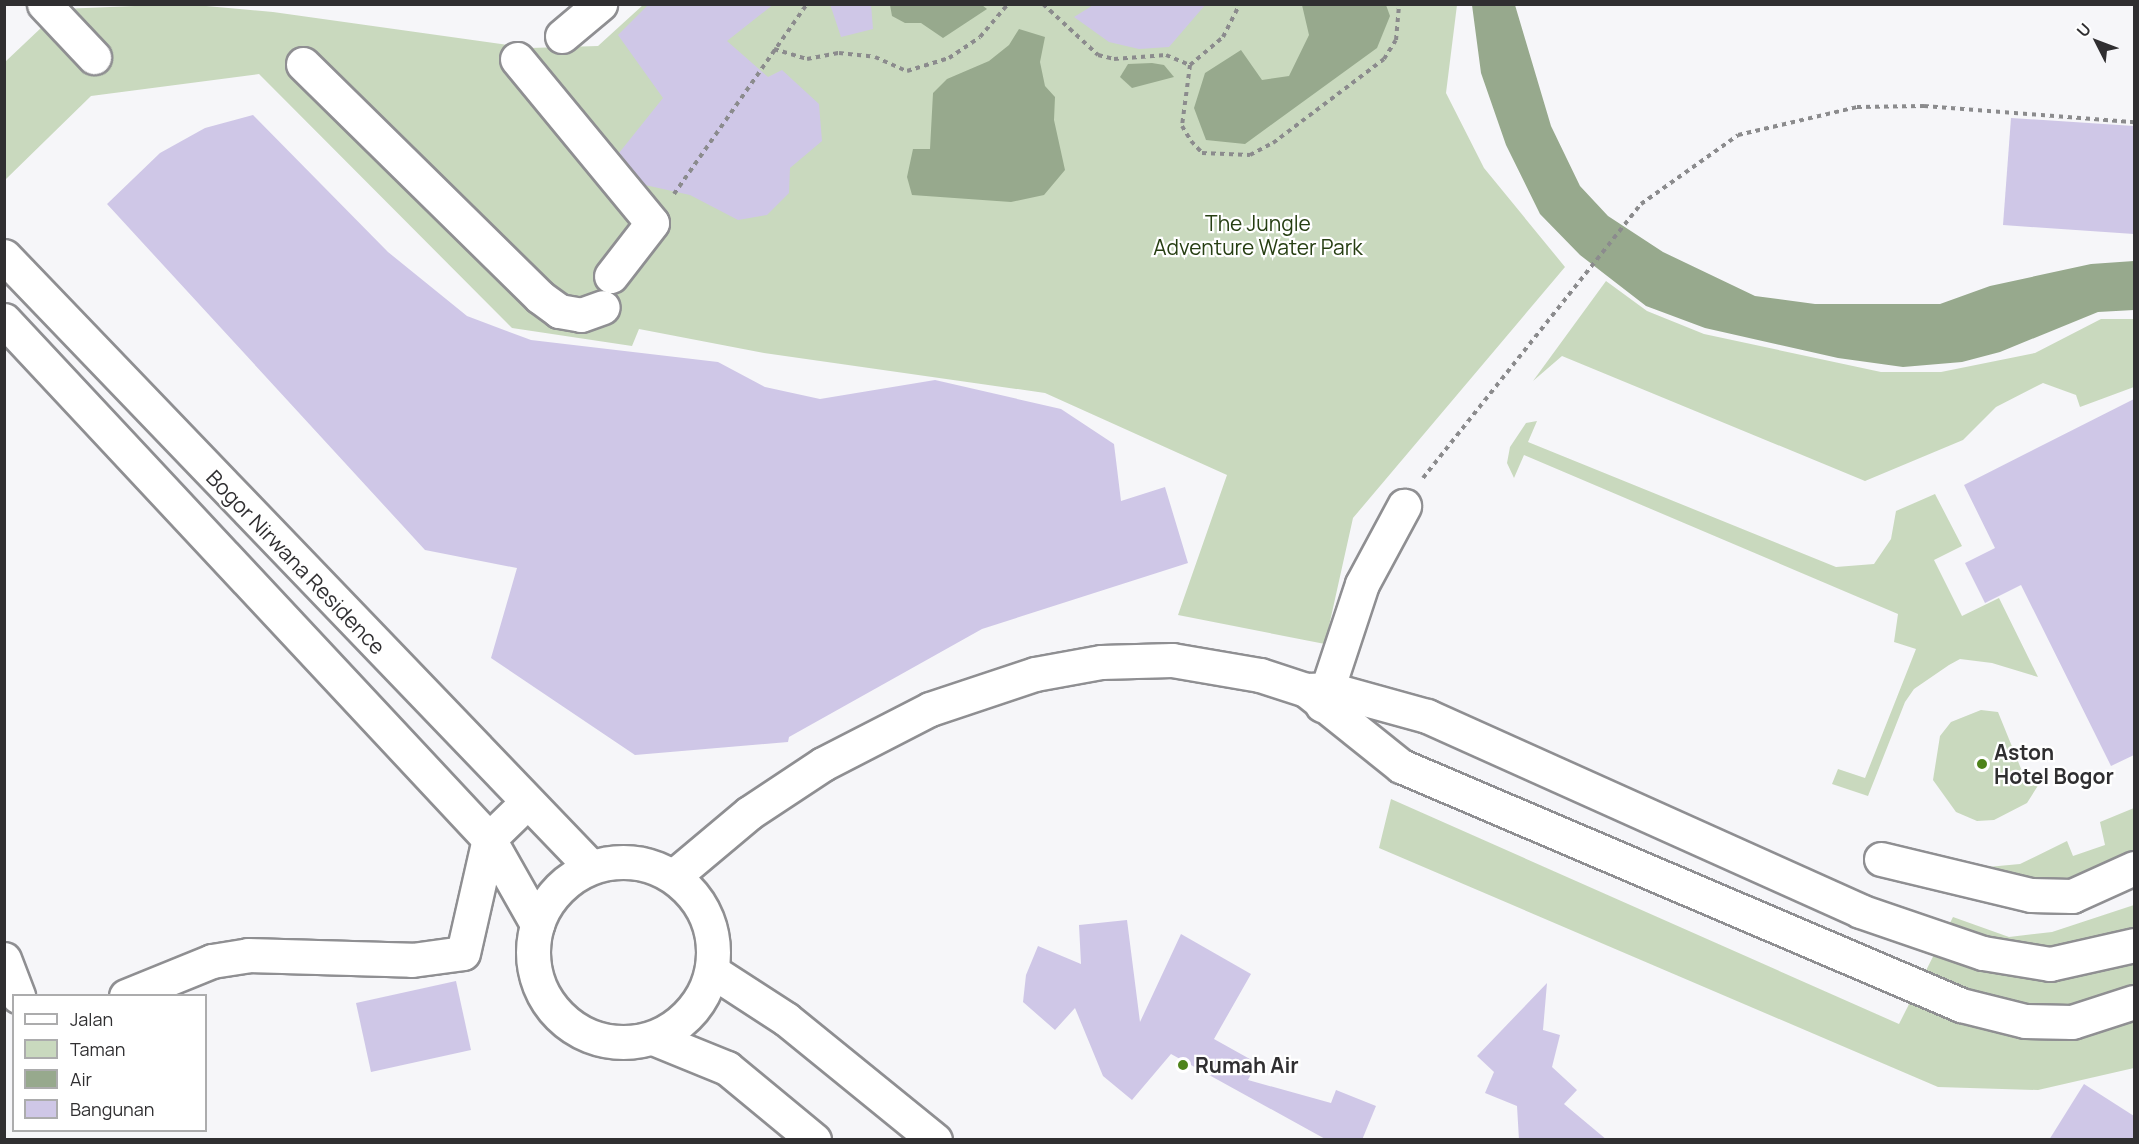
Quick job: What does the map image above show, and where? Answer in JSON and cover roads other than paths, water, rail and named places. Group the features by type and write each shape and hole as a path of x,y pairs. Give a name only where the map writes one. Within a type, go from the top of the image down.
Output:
{"street":[{"path":"44,4 94,57"},
{"path":"562,36 600,4"},
{"path":"517,59 652,223 611,276"},
{"path":"303,64 540,297 559,311 581,315 603,307"},
{"name":"Bogor Nirwana Residence","path":"12,278 526,803 591,866"},
{"path":"4,320 489,839 537,924"},
{"path":"1319,695 1362,584 1404,506"},
{"path":"674,876 749,813 824,764 930,709 981,689 1101,662 1172,660 1260,675 1319,695 1427,716 1860,910 1983,953 2050,964 2134,945"},
{"path":"1319,695 1401,765 1961,1005 2025,1021 2072,1022 2134,1002"},
{"path":"131,994 212,961 248,955 412,960 463,953 489,839 526,803"},
{"path":"1881,859 2031,895 2072,896 2134,868"},
{"path":"635,862 674,876 708,918 714,944 712,971 691,1012 653,1038 624,1043 596,1039 570,1026 550,1006 537,980 532,952 537,924 550,899 591,866 635,862"},
{"path":"4,959 17,994"},
{"path":"712,971 786,1019 935,1140"},
{"path":"653,1038 727,1068 814,1140"}],"water":[{"path":"890,5 982,5 987,9 943,38 921,23 905,23 892,16"},
{"path":"1302,5 1386,5 1390,16 1377,48 1245,144 1206,140 1194,108 1205,73 1241,50 1262,80 1289,76 1309,35"},
{"path":"1472,5 1515,5 1551,126 1580,186 1608,216 1663,252 1755,296 1815,304 1940,304 1990,286 2091,264 2134,261 2134,310 2098,312 2000,352 1962,362 1903,367 1838,358 1705,328 1646,306 1580,255 1540,214 1506,145 1481,73"},
{"path":"1019,29 1045,37 1040,62 1045,86 1055,97 1054,120 1065,170 1044,195 1011,202 912,195 907,177 913,149 930,149 933,93 947,79 989,61 1009,45"},
{"path":"1128,64 1164,65 1174,77 1132,88 1120,77"}],"place":[{"name":"Aston Hotel Bogor","path":"1982,764"},
{"name":"Rumah Air","path":"1183,1065"}],"park label":[{"name":"The Jungle Adventure Water Park","path":"1258,235"}]}
